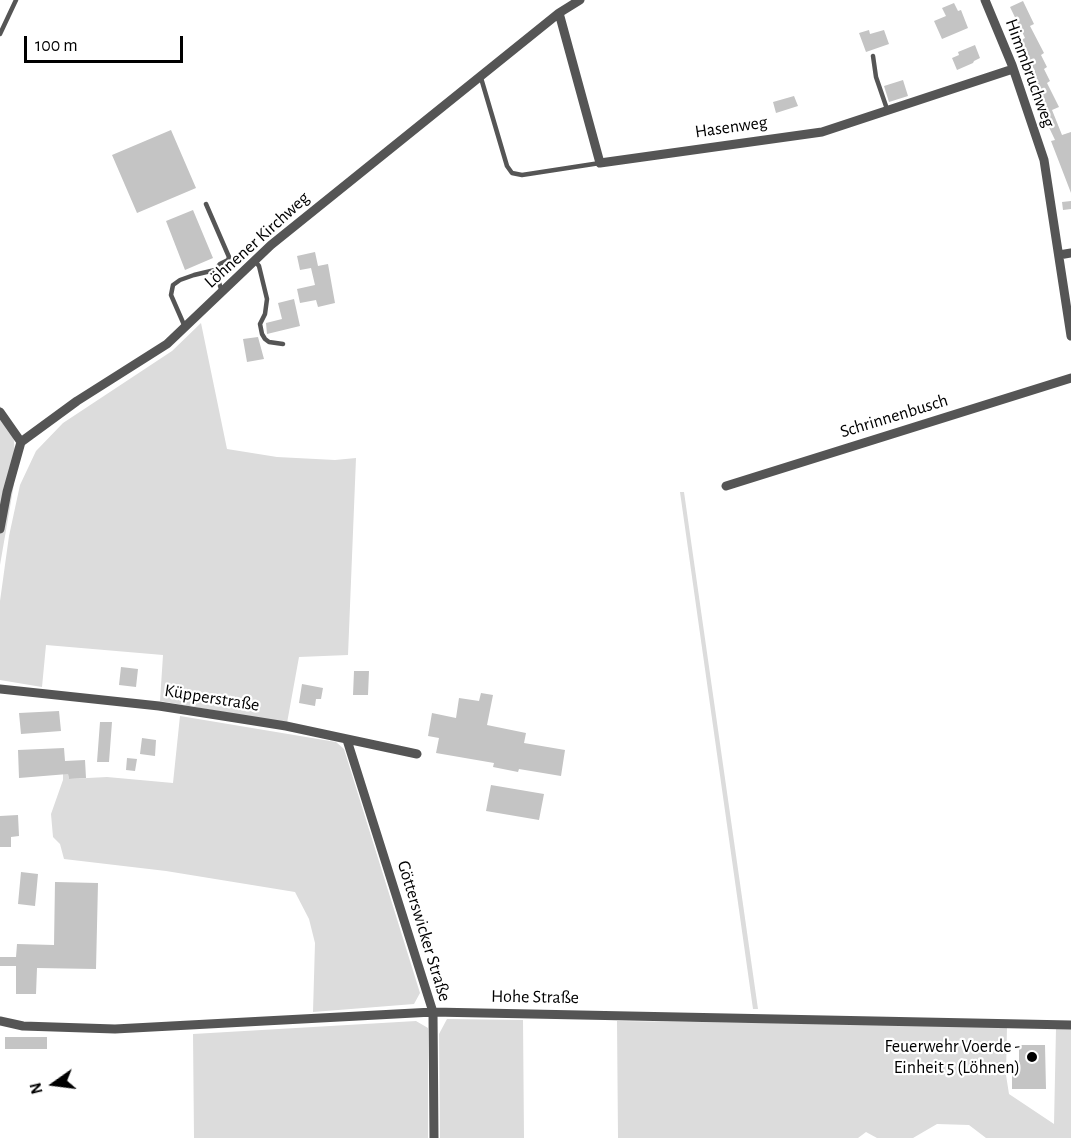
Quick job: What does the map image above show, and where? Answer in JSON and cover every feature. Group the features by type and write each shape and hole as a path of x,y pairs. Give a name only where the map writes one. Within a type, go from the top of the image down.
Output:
{"street":[{"name":"Löhnener Kirchweg","path":"21,442 77,401 167,344 255,261 304,219 559,13 580,0"},
{"name":"Himmbruchweg","path":"985,0 1013,69 1044,160 1071,336"},
{"path":"559,13 600,163"},
{"name":"Hasenweg","path":"600,163 822,132 1013,69"},
{"path":"1059,255 1071,253"},
{"name":"Schrinnenbusch","path":"726,486 1071,378"},
{"path":"0,412 21,442 7,492 0,529"},
{"name":"Küpperstraße","path":"0,689 159,706 286,726 417,754"},
{"name":"Götterswicker Straße","path":"347,740 433,1012 434,1138"},
{"name":"Hohe Straße","path":"0,1021 23,1026 115,1029 433,1012 1071,1024"}],"lane":[{"path":"0,34 16,0"},
{"path":"873,56 876,77 887,109"},
{"path":"481,78 507,166 513,173 522,175 600,163"},
{"path":"186,328 171,295 173,285 194,275 215,270 229,257 206,204"},
{"path":"255,261 259,266 267,299 265,314 260,324 262,334 269,342 283,344"},
{"path":"215,270 222,292"}],"shaded area":[{"path":"201,323 227,449 277,457 335,460 356,458 348,655 299,657 287,723 160,701 163,655 46,645 42,687 0,680 0,601 9,536 20,485 36,451 63,423 172,351"},
{"path":"0,406 13,429 15,456 14,484 0,565"},
{"path":"680,492 684,492 758,1009 753,1009"},
{"path":"180,716 336,742 344,749 420,993 414,1004 313,1012 315,943 309,919 295,892 166,871 64,859 60,844 53,837 51,814 63,774 68,774 69,779 107,777 173,783"},
{"path":"447,1019 523,1020 524,1138 440,1138 439,1034"},
{"path":"416,1021 428,1028 428,1138 194,1138 193,1034"},
{"path":"617,1021 1007,1026 1006,1075 1009,1094 1054,1124 1056,1028 1071,1029 1071,1138 986,1138 969,1125 937,1124 913,1138 877,1138 866,1132 858,1138 618,1138"}],"building":[{"path":"1023,1 1034,24 1030,26 1044,53 1041,55 1047,67 1044,69 1050,81 1047,83 1059,107 1052,110 1062,135 1071,132 1071,193 1051,141 1055,140 1027,75 1035,71 1019,41 1025,38 1010,7"},
{"path":"954,3 958,11 961,10 968,28 942,39 934,21 946,16 942,8"},
{"path":"869,30 870,34 884,30 889,44 866,52 859,33"},
{"path":"975,45 980,58 957,70 952,58 959,55 958,52"},
{"path":"903,80 908,96 889,102 884,86"},
{"path":"794,96 798,106 776,113 773,102"},
{"path":"171,130 196,188 137,213 112,155"},
{"path":"1071,201 1071,209 1063,210 1062,202"},
{"path":"193,210 213,258 185,270 166,221"},
{"path":"315,252 318,266 328,264 335,303 318,307 316,300 300,303 297,289 315,285 311,268 300,270 297,256"},
{"path":"294,299 300,326 267,334 266,323 282,319 278,303"},
{"path":"258,337 264,359 247,362 243,339"},
{"path":"121,667 138,669 136,687 119,685"},
{"path":"354,671 369,671 368,695 353,695"},
{"path":"302,684 323,688 321,699 316,699 315,706 299,703"},
{"path":"481,693 493,695 487,725 526,733 524,743 565,750 561,776 519,769 518,772 493,767 494,763 436,753 439,738 428,736 432,713 456,718 459,698 479,701"},
{"path":"59,711 61,731 21,734 19,713"},
{"path":"100,722 112,722 109,762 97,762"},
{"path":"142,738 156,740 155,756 140,754"},
{"path":"64,748 65,761 85,760 86,778 69,779 68,774 19,778 18,750"},
{"path":"127,758 137,759 135,771 126,770"},
{"path":"491,785 544,794 539,820 486,811"},
{"path":"18,815 19,836 11,837 11,847 0,847 0,816"},
{"path":"21,872 38,874 35,906 18,904"},
{"path":"55,882 98,883 96,969 37,968 36,994 16,994 16,966 0,966 0,957 16,957 17,944 54,945"},
{"path":"5,1037 47,1037 47,1049 5,1049"},
{"name":"Feuerwehr Voerde - Einheit 5 (Löhnen)","path":"1019,1045 1045,1045 1046,1089 1012,1089 1012,1073 1019,1073"}],"place":[{"name":"Feuerwehr Voerde - Einheit 5 (Löhnen)","path":"1032,1057"}]}
